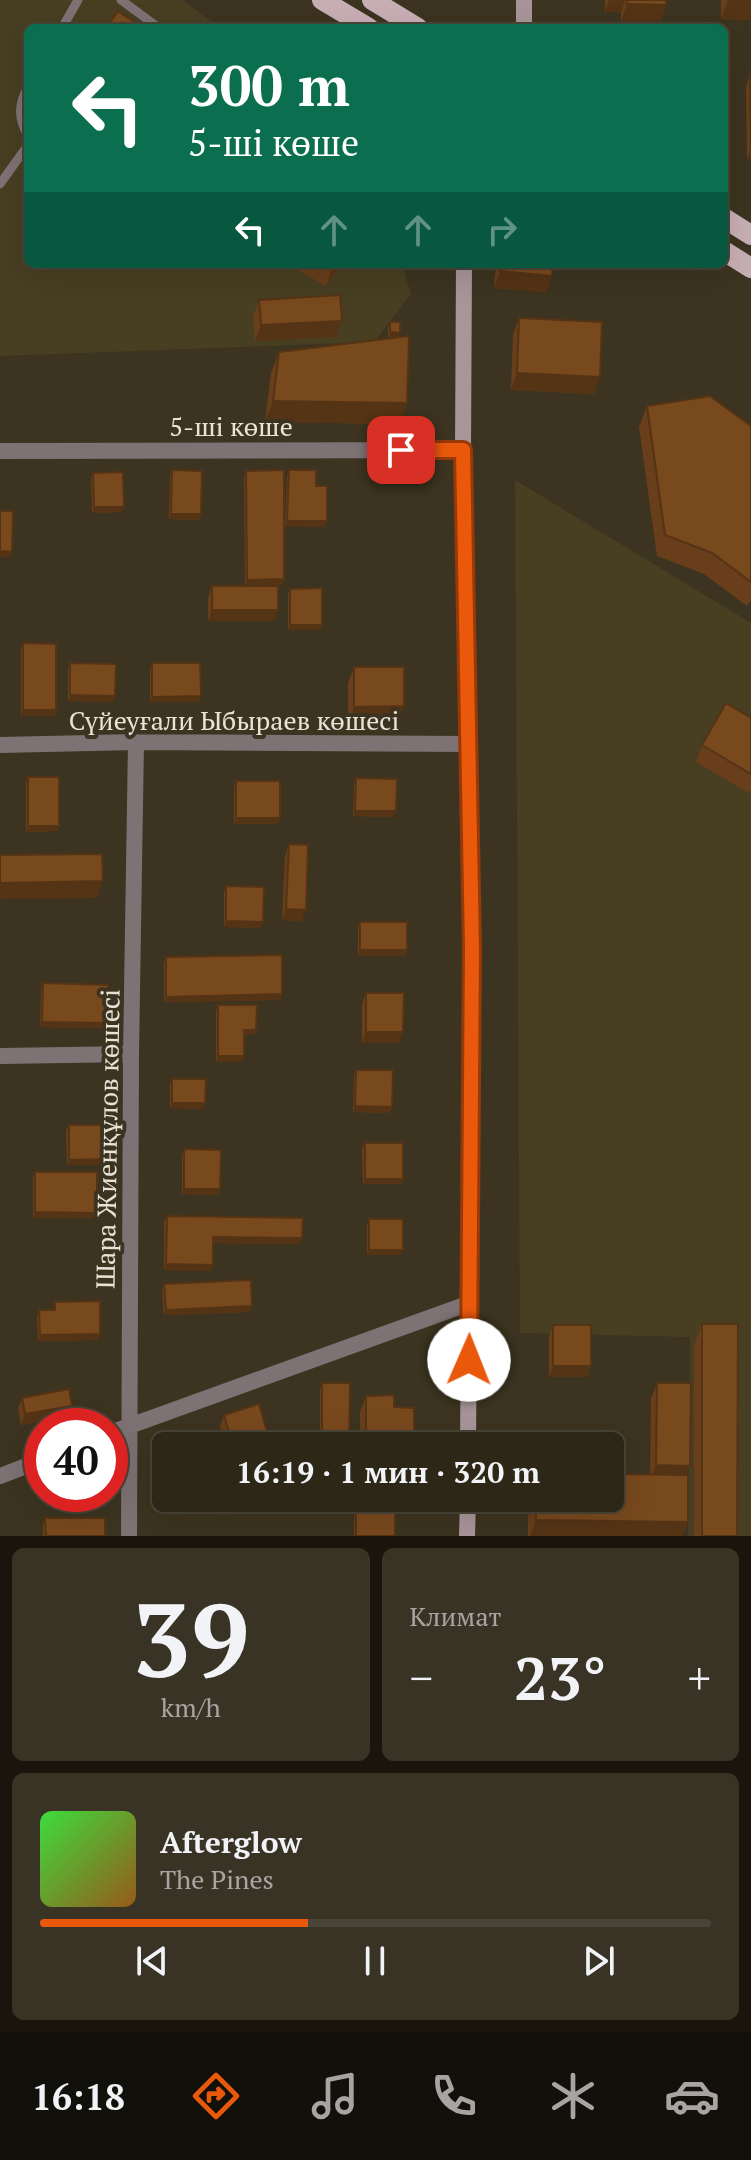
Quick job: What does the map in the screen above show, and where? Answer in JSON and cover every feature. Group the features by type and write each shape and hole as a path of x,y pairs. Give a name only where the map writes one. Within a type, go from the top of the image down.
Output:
{"main road":[{"path":"322,0 362,24"},
{"path":"372,0 411,24"},
{"path":"728,221 751,235"},
{"path":"728,254 751,268"}],"street":[{"path":"524,0 524,24"},
{"path":"464,268 463,450 472,949 468,1432"},
{"name":"5-шi көше","path":"0,451 463,450"},
{"name":"Сүйеуғали Ыбыраев көшесi","path":"0,745 136,742 468,744"},
{"name":"Шара Жиенқұлов көшесі","path":"129,1536 136,742"},
{"path":"0,1056 131,1054"},
{"path":"128,1426 470,1303"},
{"path":"0,1476 24,1467"},
{"path":"467,1536 468,1512"}],"lane":[{"path":"64,24 78,0"},
{"path":"121,0 154,24"},
{"path":"24,94 20,101 20,121 24,128"},
{"path":"0,184 24,151"}],"shaded area":[{"path":"0,0 182,0 215,24 24,24 24,268 403,268 411,294 374,342 0,356"},
{"path":"515,480 751,623 751,1536 688,1536 690,1337 520,1333"}],"building":[{"path":"627,0 666,0 666,5 627,4"},
{"path":"118,11 137,24 109,24"},
{"path":"500,268 553,268 552,276 500,271"},
{"path":"340,295 342,321 261,325 259,300"},
{"path":"519,318 602,322 600,377 517,373"},
{"path":"390,322 400,322 400,333 390,332"},
{"path":"409,336 407,403 273,401 279,352"},
{"path":"710,396 751,426 751,582 712,553 665,535 647,406"},
{"path":"172,470 202,471 201,514 171,514"},
{"path":"284,470 284,579 247,580 246,471"},
{"path":"289,470 316,470 316,486 327,486 327,521 287,521"},
{"path":"123,472 124,507 94,507 93,473"},
{"path":"0,511 13,511 12,552 0,551"},
{"path":"212,586 278,586 278,610 212,610"},
{"path":"322,588 322,625 290,625 290,589"},
{"path":"23,643 56,644 56,710 23,710"},
{"path":"70,663 116,664 115,696 70,695"},
{"path":"152,663 200,663 201,696 152,697"},
{"path":"354,667 404,667 404,706 354,707"},
{"path":"726,703 751,718 751,774 702,745"},
{"path":"28,777 59,777 59,826 28,826"},
{"path":"356,778 397,779 396,811 355,811"},
{"path":"236,781 280,781 280,818 236,818"},
{"path":"289,844 308,845 306,910 286,909"},
{"path":"102,854 103,881 0,883 0,855"},
{"path":"226,886 264,887 263,922 226,921"},
{"path":"360,922 407,922 407,950 360,950"},
{"path":"282,955 282,994 166,997 166,957"},
{"path":"43,983 108,985 107,1023 42,1022"},
{"path":"366,993 404,993 403,1032 366,1032"},
{"path":"218,1005 257,1005 256,1030 244,1030 244,1056 218,1056"},
{"path":"356,1070 393,1070 392,1107 355,1106"},
{"path":"172,1079 206,1079 205,1103 172,1103"},
{"path":"69,1125 103,1125 103,1159 69,1160"},
{"path":"365,1143 403,1143 403,1179 365,1179"},
{"path":"184,1149 221,1150 220,1189 184,1189"},
{"path":"35,1172 97,1172 97,1213 35,1212"},
{"path":"167,1216 303,1218 302,1238 213,1237 213,1265 166,1264"},
{"path":"369,1219 403,1219 403,1250 369,1250"},
{"path":"251,1280 252,1306 166,1310 164,1284"},
{"path":"100,1301 100,1334 40,1335 39,1310 55,1310 55,1302"},
{"path":"702,1324 738,1324 737,1536 702,1536"},
{"path":"553,1325 591,1325 591,1366 553,1366"},
{"path":"322,1383 350,1383 349,1432 322,1432"},
{"path":"657,1383 691,1383 690,1466 656,1465"},
{"path":"69,1389 72,1406 24,1409 22,1398"},
{"path":"394,1395 394,1407 414,1408 414,1432 366,1432 366,1396"},
{"path":"259,1404 267,1432 229,1432 224,1415"},
{"path":"624,1474 688,1475 688,1522 536,1520 536,1512 624,1512"},
{"path":"356,1512 395,1512 395,1536 356,1536"},
{"path":"45,1518 105,1518 105,1536 46,1536"}],"route":[{"path":"401,450 463,450 472,949 469,1360"}]}
